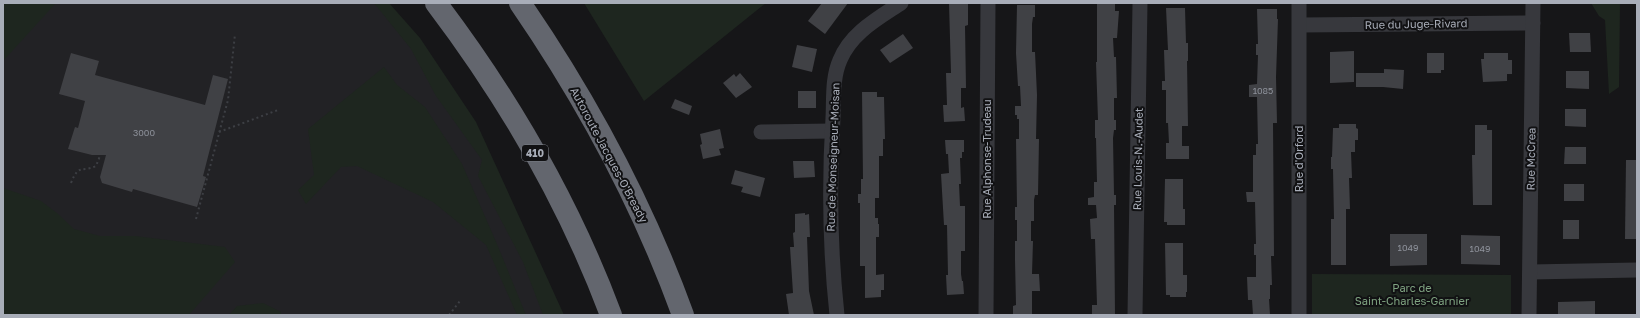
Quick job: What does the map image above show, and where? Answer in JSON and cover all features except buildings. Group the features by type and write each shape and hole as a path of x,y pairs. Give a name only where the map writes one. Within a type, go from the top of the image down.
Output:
{"highway":[{"name":"410","path":"436,3 487,75 540,162 582,244 611,315"},
{"name":"Autoroute Jacques-O'Bready","path":"520,3 569,80 620,171 655,244 683,315"}],"street":[{"name":"Rue de Monseigneur-Moisan","path":"838,315 832,247 832,131 835,83 840,60 853,38 900,3"},
{"name":"Rue Alphonse-Trudeau","path":"986,315 988,3"},
{"name":"Rue Louis-N.-Audet","path":"1135,315 1140,3"},
{"name":"Rue d'Orford","path":"1299,315 1300,3"},
{"name":"Rue McCrea","path":"1529,315 1534,3"},
{"name":"Rue du Juge-Rivard","path":"1300,26 1533,23"},
{"path":"761,132 832,131"},
{"path":"1530,272 1637,270"}],"path":[{"path":"196,219 228,100 234,34"},
{"path":"219,132 278,110"},
{"path":"71,183 75,173 78,170 96,166 100,156"},
{"path":"449,315 460,301"}],"shaded area":[{"path":"3,3 384,3 486,157 558,315 3,315"}],"green space":[{"path":"3,3 56,3 3,61"},
{"path":"374,3 389,3 420,38 476,122 564,315 543,315 523,262 478,176 482,160 436,96 411,49"},
{"path":"584,3 766,3 644,101"},
{"path":"1591,3 1620,3 1619,87 1609,94 1605,20 1599,16"},
{"path":"384,67 397,85 425,107 462,164 526,315 517,315 486,245 433,202 357,166 341,167 306,204 298,190 314,175 308,129"},
{"path":"3,188 41,201 57,213 74,229 100,236 135,236 225,247 235,262 189,315 3,315"},
{"name":"Parc de Saint-Charles-Garnier","path":"1312,274 1511,275 1511,315 1312,315"},
{"path":"263,303 281,312 281,315 229,315 237,306"}]}
